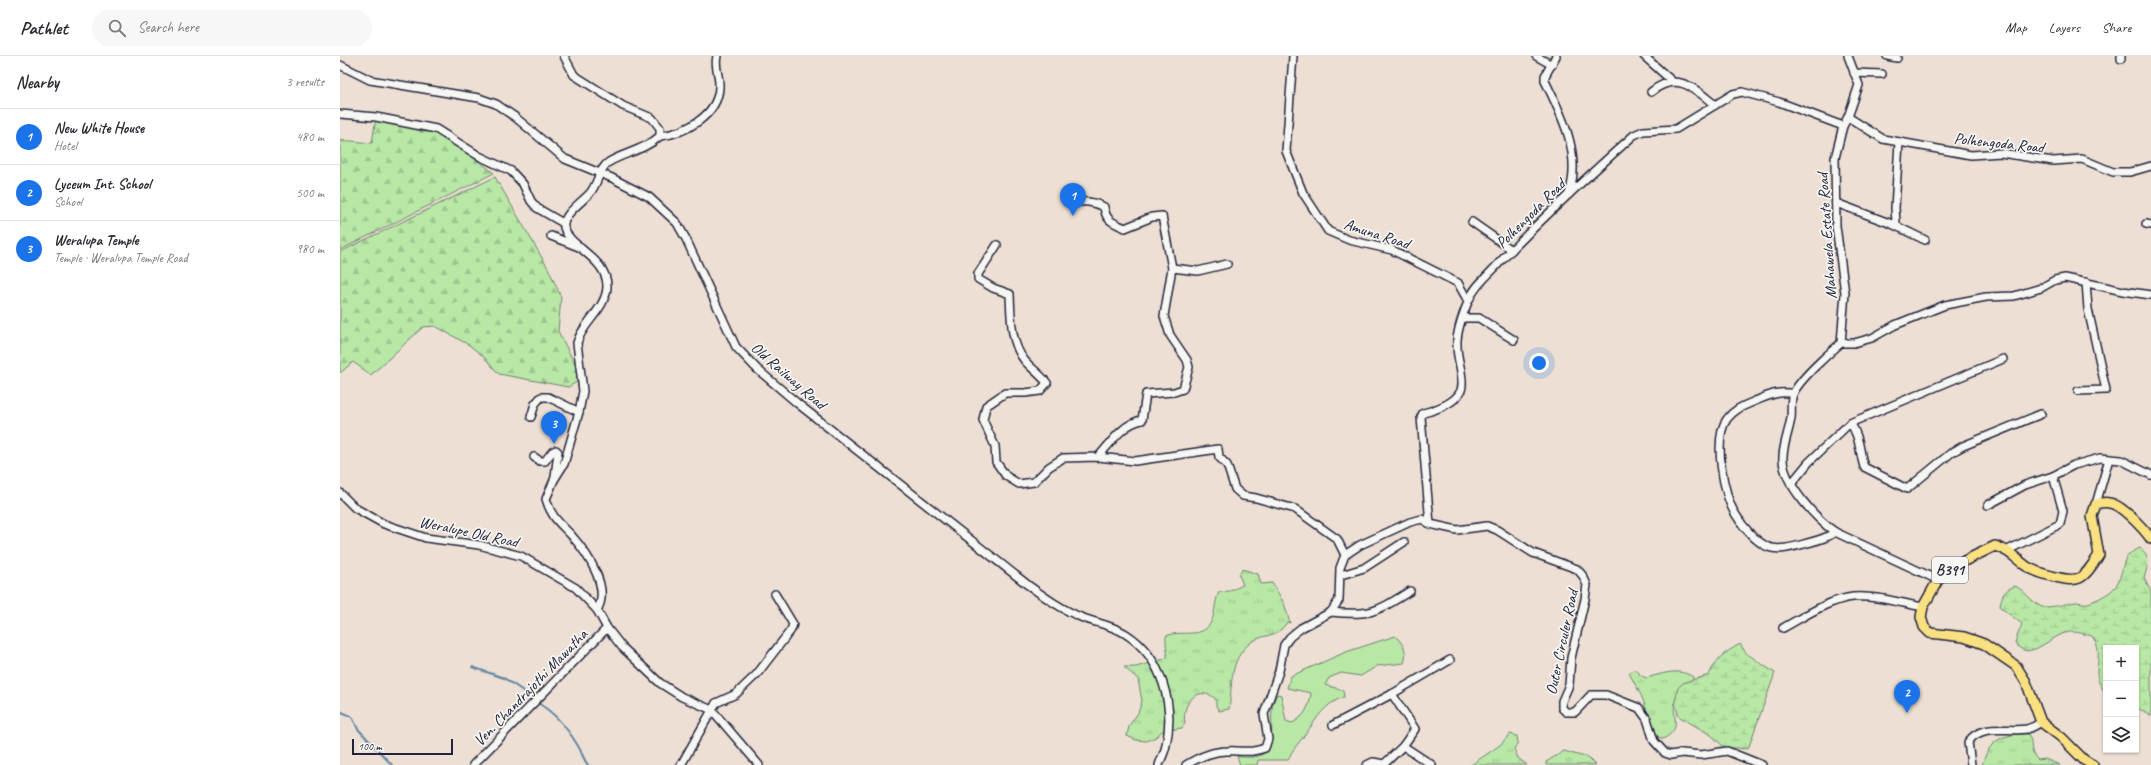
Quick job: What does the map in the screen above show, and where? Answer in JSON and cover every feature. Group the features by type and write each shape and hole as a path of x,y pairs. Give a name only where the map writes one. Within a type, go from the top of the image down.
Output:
{"main road":[{"path":"2008,550 2026,566 2039,573 2070,581 2080,578 2088,572 2099,555 2092,516 2096,504 2109,503 2117,506 2143,529 2151,539"},
{"name":"B391","path":"1923,607 1938,580 1960,563 1995,546 2008,550"},
{"path":"1923,607 1921,617 1924,627 1930,633 1964,638 1984,644 2016,666 2026,682 2041,722 2061,737 2084,760 2093,765"}],"street":[{"path":"564,56 574,75 622,106 652,118 660,128 660,136"},
{"path":"597,610 601,604 600,585 592,563 572,536 559,525 546,499 554,480 564,464 579,412 583,391 577,342 579,335 588,324 606,295 607,286 600,266 565,232 563,223 565,217 580,205 594,188 603,167 609,162 652,144 660,136 674,134 707,116 718,98 720,84 715,63 717,56"},
{"name":"Amuna Road","path":"1293,56 1286,151 1302,193 1328,231 1349,240 1392,250 1445,276 1458,283 1468,301"},
{"path":"1536,56 1552,65"},
{"path":"1556,56 1545,76 1545,81 1562,116 1573,159 1573,182 1568,196"},
{"path":"1644,56 1673,82"},
{"name":"Mahawela Estate Road","path":"1841,343 1846,293 1836,226 1835,158 1843,126 1860,86 1848,56"},
{"path":"1887,56 1897,58"},
{"name":"Old Railway Road","path":"340,65 370,80 480,98 496,104 515,117 564,159 600,175 612,178 649,197 677,223 686,239 736,347 757,369 797,403 1028,585 1056,605 1082,617 1126,633 1146,650 1160,672 1169,717 1166,746 1159,765"},
{"path":"1854,73 1882,74"},
{"path":"1651,92 1659,86 1673,82 1684,83 1695,89 1715,105"},
{"name":"Polhengoda Road","path":"1430,524 1421,417 1423,413 1437,410 1448,403 1459,394 1463,386 1456,345 1462,318 1468,301 1474,290 1512,250 1583,181 1634,135 1643,131 1676,129 1733,94 1742,92 1779,102 1843,126"},
{"path":"340,114 376,117 436,128 479,156 511,170 523,184 531,201 537,208 563,223"},
{"name":"Polhengoda Road","path":"1848,117 1883,139 1971,155 2001,153 2053,161 2082,159 2113,172 2130,172 2151,166"},
{"path":"1892,224 1897,222 1895,208 1899,142"},
{"path":"1072,203 1088,201 1096,203 1104,207 1105,216 1108,220 1124,228 1152,217 1162,216 1172,268 1164,316 1170,335 1187,360 1189,367 1183,389 1174,392 1146,394 1142,420 1131,422 1125,427 1098,457"},
{"path":"1836,203 1892,224 1925,240"},
{"path":"1472,222 1512,250"},
{"path":"551,236 583,249"},
{"path":"997,245 978,274 978,278 993,288 1010,294 1012,328 1016,346 1025,361 1041,375 1047,383 1040,391 1025,393 1005,392 986,406 983,420 995,446 996,462 1006,476 1019,484 1034,482 1049,467 1063,458 1098,457 1135,461 1218,449 1219,457 1227,465 1235,489 1242,496 1256,498 1295,509 1337,539 1345,555 1340,568 1339,600 1331,612 1301,628 1290,637 1284,645 1279,671 1264,714 1268,739 1265,748 1250,753 1227,751 1201,755 1186,765"},
{"path":"1172,268 1198,271 1227,264"},
{"path":"1938,580 1835,532 1824,525 1791,484 1786,476 1783,459 1791,418 1793,394 1820,361 1841,343 1854,343 1872,338 1896,325 1945,305 1986,297 2014,296 2041,288 2055,280 2065,278 2151,295"},
{"path":"2078,391 2106,390 2088,309 2086,282"},
{"path":"1462,318 1479,318 1514,340"},
{"path":"1791,484 1809,462 1850,422 2003,359"},
{"path":"1793,394 1785,392 1770,395 1734,410 1726,420 1721,430 1721,455 1723,475 1729,501 1735,514 1750,534 1767,546 1774,548 1791,547 1818,540 1835,532"},
{"path":"531,417 535,404 541,397 548,397 579,412"},
{"path":"1850,422 1856,430 1859,442 1858,450 1864,467 1907,489 1951,453 1963,446 2041,414"},
{"path":"534,457 540,461 545,461 552,452 556,450 558,452 554,480"},
{"path":"1988,505 2025,485 2052,476 2074,465 2100,458 2121,460 2151,475"},
{"path":"2096,504 2109,459"},
{"path":"2008,550 2060,524 2063,511 2052,476"},
{"name":"Weralupe Old Road","path":"340,492 355,508 384,524 426,538 479,545 520,556 576,588 597,610 607,628 622,647 660,683 682,697 712,710 759,765"},
{"name":"Outer Circuler Road","path":"1345,555 1360,545 1410,522 1422,519 1430,524 1457,530 1487,526 1497,530 1533,553 1577,569 1583,576 1587,585 1571,658 1569,685 1562,701 1562,708 1566,712 1575,712 1591,695 1606,695 1639,708 1647,719 1654,740 1665,753 1671,755 1682,753 1701,755 1727,751 1762,765"},
{"path":"1341,574 1364,568 1404,542"},
{"path":"1331,612 1361,615 1381,609 1410,591"},
{"path":"681,765 716,703 736,694 757,674 791,630 793,624 791,619 775,594"},
{"path":"1783,628 1834,602 1854,597 1880,599 1923,607"},
{"name":"Ven. Chandrajothi Mawatha","path":"473,765 607,628"},
{"path":"1333,725 1392,694 1450,660"},
{"path":"1367,765 1373,762 1383,764 1391,759 1403,746 1415,729 1392,694"},
{"path":"1971,765 1968,742 1974,734 1994,729 2028,728 2041,722"},
{"path":"1403,746 1432,765"}],"green space":[{"path":"376,117 436,129 494,173 340,250 340,140 372,143"},
{"path":"495,177 548,268 561,297 558,331 577,368 577,382 568,387 499,374 483,356 469,345 435,326 423,327 371,375 353,362 340,373 340,252"},
{"path":"2140,548 2146,554 2148,561 2144,578 2151,592 2151,716 2139,709 2139,645 2103,645 2103,689 2100,685 2097,671 2098,651 2092,636 2068,632 2038,648 2025,651 2015,642 2022,624 2000,607 2004,594 2008,589 2015,586 2035,602 2046,607 2076,602 2086,603 2096,600 2110,592 2116,586 2124,562 2133,551"},
{"path":"1242,569 1258,574 1261,584 1272,583 1284,603 1290,623 1287,622 1279,631 1255,640 1243,650 1238,658 1233,674 1229,709 1219,711 1216,706 1216,699 1209,695 1197,695 1188,703 1184,716 1185,723 1182,728 1162,731 1156,737 1146,741 1136,740 1127,736 1129,726 1138,713 1142,701 1138,679 1124,667 1136,667 1167,658 1166,636 1178,633 1202,631 1207,627 1213,618 1219,592 1230,591 1243,585 1239,575"},
{"path":"1395,636 1401,642 1405,652 1406,656 1404,663 1377,666 1361,676 1341,673 1329,678 1325,685 1343,690 1344,697 1331,704 1321,713 1293,750 1288,760 1258,760 1257,765 1240,765 1237,756 1253,757 1261,755 1269,746 1272,732 1272,707 1277,694 1281,695 1286,721 1292,723 1296,721 1306,711 1311,693 1287,688 1291,676 1346,652"},
{"path":"1740,644 1746,653 1775,673 1748,749 1724,747 1711,735 1678,716 1675,701 1678,688 1683,683 1709,675 1721,656"},
{"path":"1633,670 1637,670 1640,675 1646,678 1670,672 1682,672 1693,677 1693,681 1683,683 1675,701 1675,727 1669,735 1663,739 1657,736 1641,695 1629,673"},
{"path":"1510,734 1517,736 1518,743 1514,749 1518,758 1527,765 1471,765 1500,745"},
{"path":"2028,734 2033,753 2038,760 2045,759 2060,765 1982,765 1988,751 1996,741 2007,736"},
{"path":"1564,751 1581,756 1587,756 1596,765 1546,765 1546,762"}],"waterway":[{"path":"472,667 504,678 532,697"},
{"path":"538,703 550,712 570,734 588,765"},
{"path":"340,711 352,717 358,729 392,765"}],"place":[{"name":"New White House","path":"1073,216"},
{"name":"Weralupa Temple","path":"554,444"},
{"name":"Lyceum Int. School","path":"1907,713"}]}
